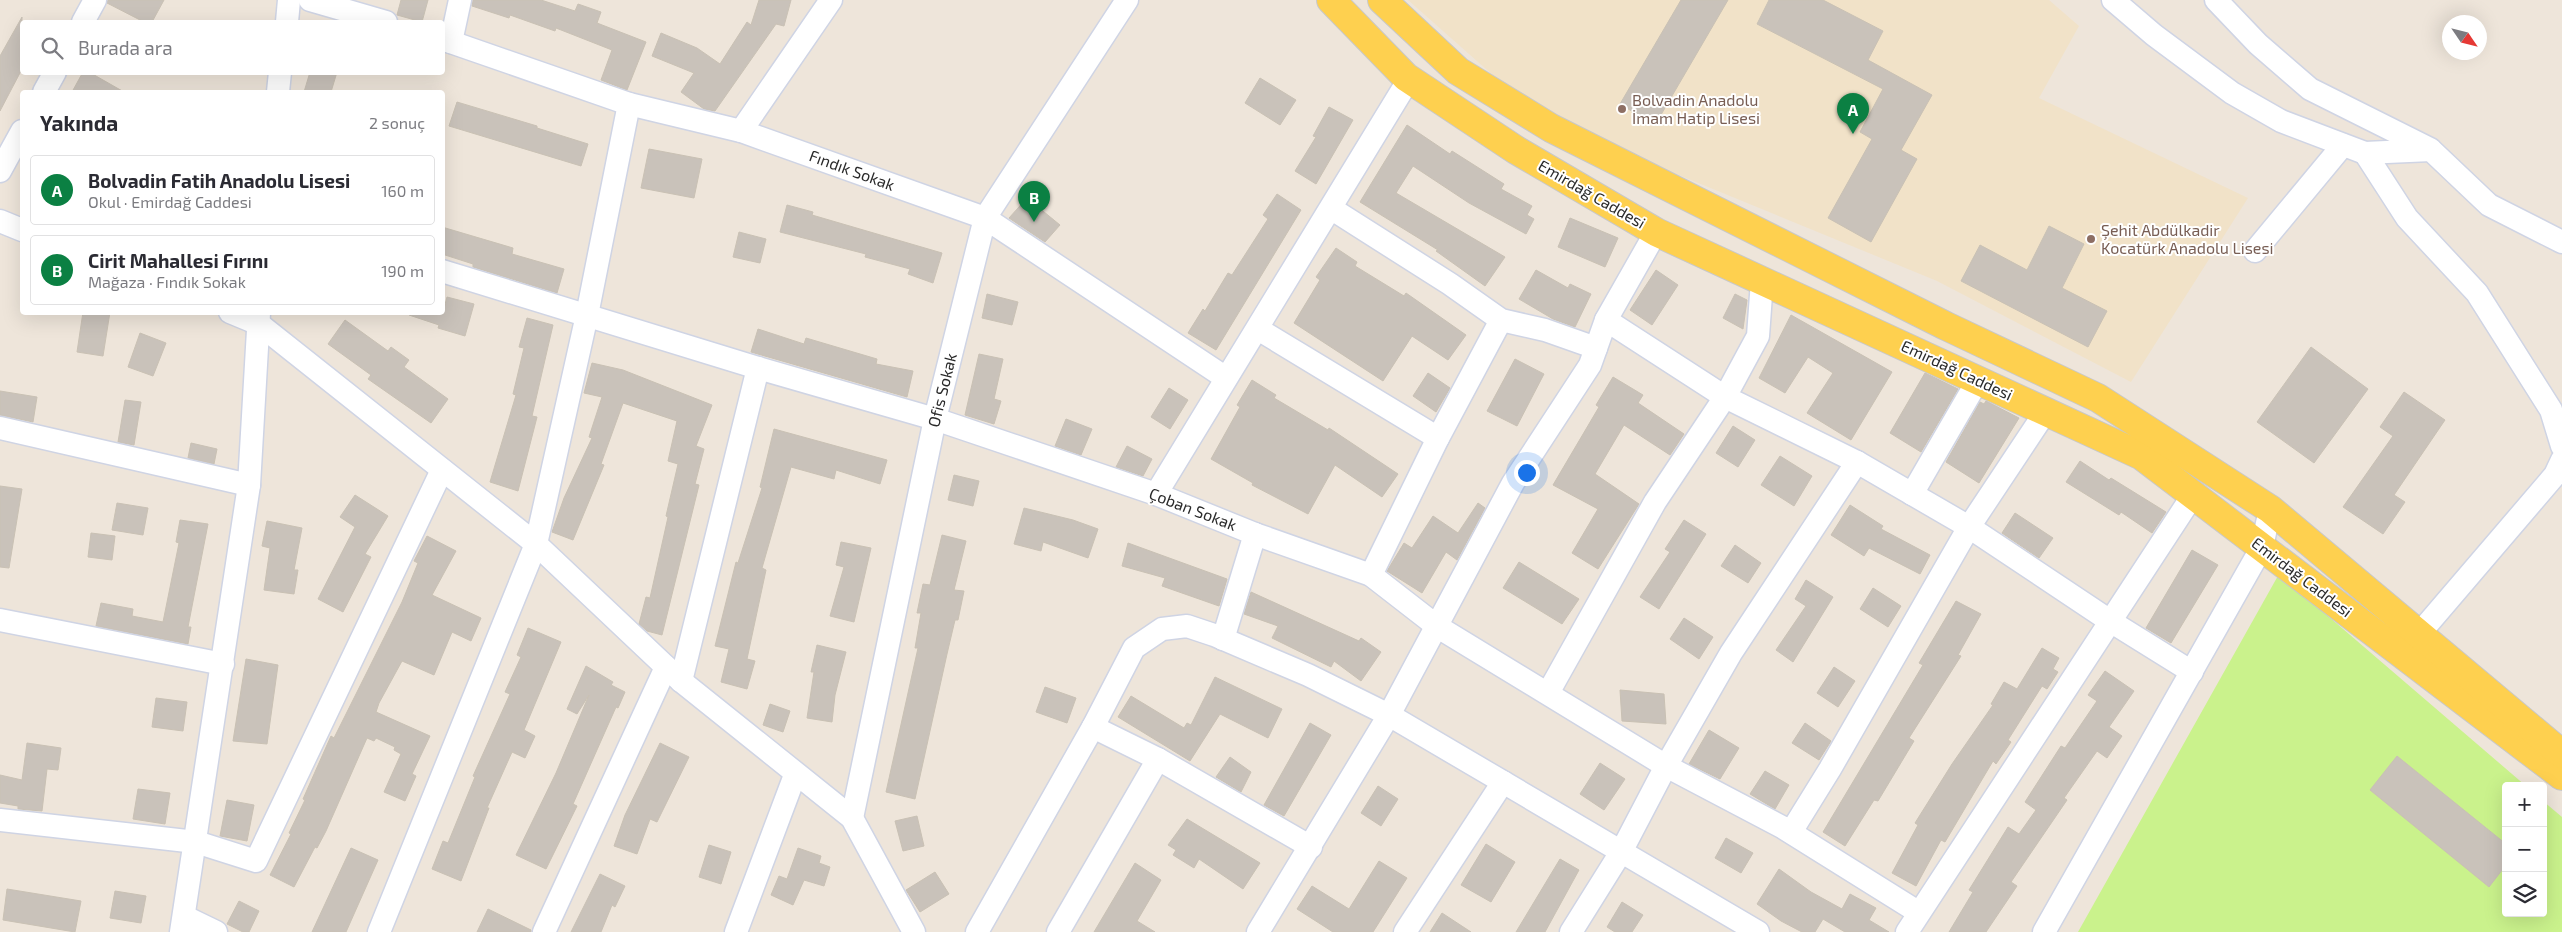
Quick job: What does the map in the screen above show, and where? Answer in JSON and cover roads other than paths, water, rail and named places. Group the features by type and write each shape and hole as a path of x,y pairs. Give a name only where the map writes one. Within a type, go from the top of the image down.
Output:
{"main road":[{"name":"Emirdağ Caddesi","path":"1331,0 1410,79 1516,150 1656,232 2142,456 2562,776"},
{"name":"Emirdağ Caddesi","path":"1382,0 1458,71 1551,128 1946,326 2098,398 2270,508 2562,754"}],"street":[{"path":"84,20 95,0"},
{"path":"286,20 289,0"},
{"path":"310,0 379,20"},
{"path":"447,40 460,0"},
{"path":"741,131 831,0"},
{"name":"Ofis Sokak","path":"852,818 935,419 985,218 1127,0"},
{"path":"2113,0 2154,35 2232,94 2281,121 2365,153 2431,150"},
{"path":"2216,0 2258,44 2310,89 2431,150 2489,205 2562,242"},
{"name":"Fındık Sokak","path":"447,40 629,104 741,131 985,218 1226,378"},
{"path":"45,90 53,75"},
{"path":"278,90 280,75"},
{"path":"1156,494 1410,79"},
{"path":"379,932 536,544 587,315 629,104"},
{"path":"0,171 20,135"},
{"path":"2256,251 2343,145"},
{"path":"2365,153 2407,218 2477,293 2551,410 2562,446"},
{"path":"1332,209 1450,284 1501,320 1545,330 1596,348"},
{"path":"0,221 20,229"},
{"path":"1258,932 1389,715 1514,484 1590,366 1606,320 1656,232"},
{"name":"Çoban Sokak","path":"445,272 758,368 935,419 1156,494 1255,534 1371,575 1438,627 1666,766 1791,832 1918,912"},
{"path":"1548,693 1655,502 1725,397 1758,336 1762,281"},
{"path":"244,315 259,318 442,470 536,544 674,674 795,775 852,818 914,932"},
{"path":"216,932 183,925 249,485 259,318"},
{"path":"1371,575 1438,438 1501,320"},
{"path":"1606,320 1725,397 1857,462 1969,527 2110,622 2192,672"},
{"path":"1258,329 1438,438"},
{"path":"544,932 674,674 758,368"},
{"path":"1912,494 1978,380"},
{"path":"1791,832 1969,527 2046,411"},
{"path":"0,428 249,485"},
{"path":"2419,634 2555,475 2562,460"},
{"path":"1571,932 1621,852 1666,766 1731,653 1857,462"},
{"path":"0,820 196,842 256,860 442,470"},
{"path":"1908,932 1918,912 2193,495"},
{"path":"2044,932 2262,547 2270,508"},
{"path":"1223,638 1255,534"},
{"path":"0,620 223,664"},
{"path":"977,932 1093,727 1134,648 1162,630 1187,626 1223,638 1308,675 1389,715 1758,932"},
{"path":"1093,727 1158,759 1311,847"},
{"path":"1058,932 1158,759"},
{"path":"736,932 795,775"},
{"path":"1405,932 1503,782"},
{"path":"901,909 928,932"}],"place":[{"name":"Bolvadin Anadolu İmam Hatip Lisesi","path":"1622,109"},
{"name":"Bolvadin Fatih Anadolu Lisesi","path":"1853,134"},
{"name":"Cirit Mahallesi Fırını","path":"1034,222"},
{"name":"Şehit Abdülkadir Kocatürk Anadolu Lisesi","path":"2091,239"}]}
